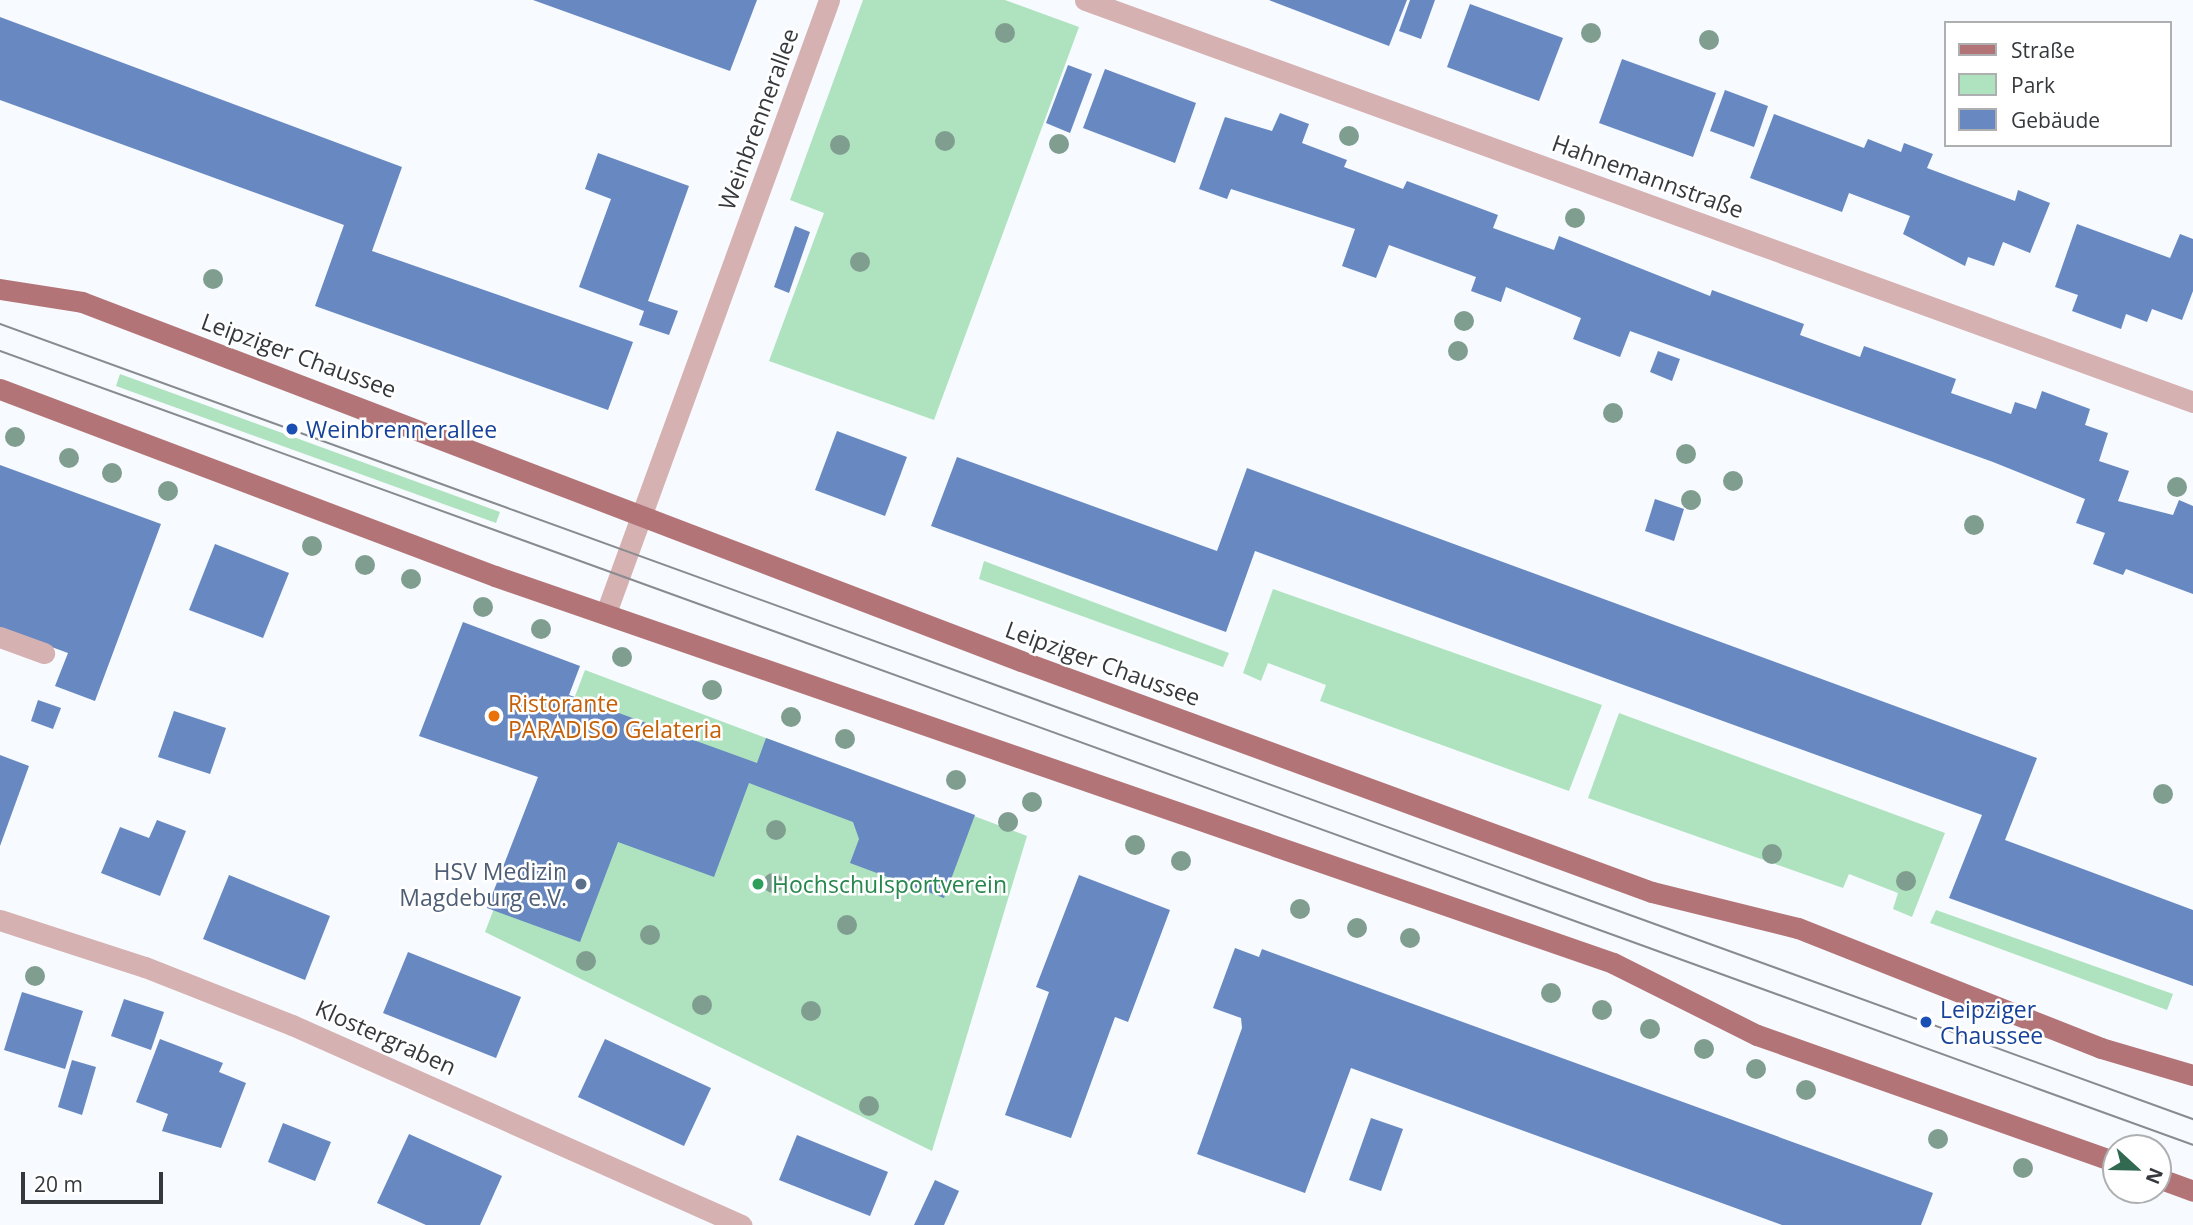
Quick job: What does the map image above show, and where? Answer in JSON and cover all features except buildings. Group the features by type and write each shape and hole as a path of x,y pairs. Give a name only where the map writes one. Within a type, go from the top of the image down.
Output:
{"main road":[{"name":"Leipziger Chaussee","path":"0,289 82,302 641,511 1021,661 1626,882 1798,928 2101,1048 2193,1075"},
{"path":"0,389 495,576 607,610 1613,963 1757,1035 2102,1157"},
{"path":"2172,1183 2193,1191"}],"street":[{"name":"Weinbrennerallee","path":"607,610 829,0"},
{"name":"Hahnemannstraße","path":"1085,0 2193,402"},
{"path":"0,637 44,653"},
{"name":"Klostergraben","path":"0,920 292,1024 741,1225"}],"green space":[{"path":"863,0 1005,0 1079,27 934,420 769,361 824,213 790,200"},
{"path":"120,374 500,512 496,523 116,386"},
{"path":"984,561 1229,653 1223,667 979,579"},
{"path":"1273,589 1602,705 1569,791 1320,701 1326,685 1268,663 1261,681 1243,673"},
{"name":"Hochschulsportverein","path":"585,670 1027,836 932,1151 485,932"},
{"path":"1619,713 1945,833 1912,917 1893,909 1898,893 1849,874 1843,888 1588,798"},
{"path":"1936,910 2173,994 2167,1010 1930,923"}],"tram line":[{"path":"0,324 2193,1119"},
{"path":"0,351 2193,1145"}],"place":[{"name":"Weinbrennerallee","path":"292,429"},
{"name":"Ristorante PARADISO Gelateria","path":"494,716"},
{"name":"HSV Medizin Magdeburg e.V.","path":"581,884"},
{"name":"Hochschulsportverein","path":"758,884"},
{"name":"Leipziger Chaussee","path":"1926,1022"}]}
